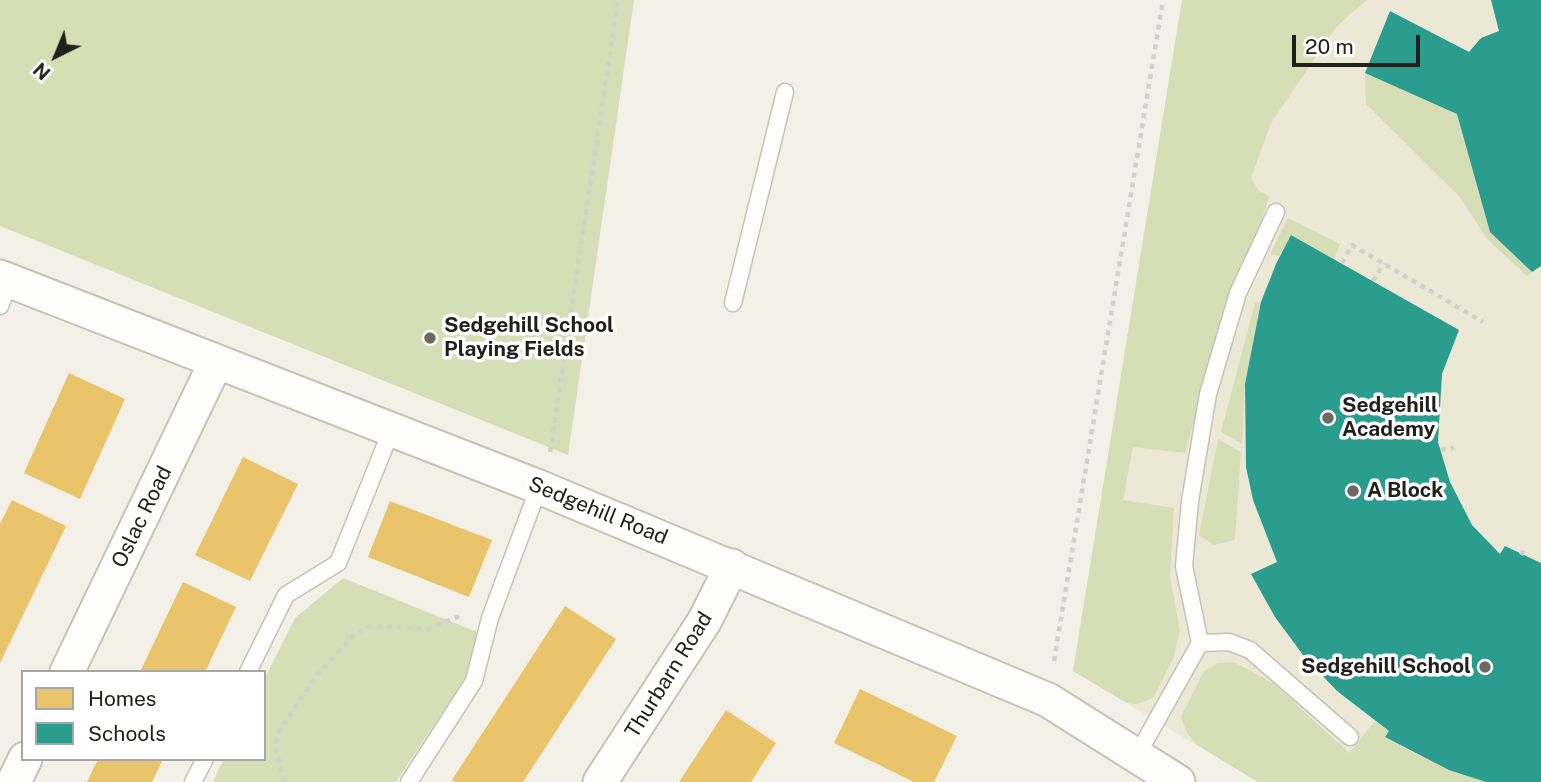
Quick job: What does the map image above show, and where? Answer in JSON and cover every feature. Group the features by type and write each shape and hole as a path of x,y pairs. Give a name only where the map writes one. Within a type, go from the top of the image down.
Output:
{"street":[{"name":"Sedgehill Road","path":"3,288 216,362 539,487 732,566 1048,700 1154,772"},
{"name":"Oslac Road","path":"68,670 216,362"},
{"name":"Thurbarn Road","path":"600,782 705,620 732,566"},
{"path":"14,782 24,761"}],"lane":[{"path":"733,303 785,92"},
{"path":"1154,772 1200,643 1184,566 1190,500 1208,394 1238,293 1276,212"},
{"path":"249,670 286,595 338,563 390,431"},
{"path":"409,782 474,681 489,618 539,487"},
{"path":"1200,643 1229,642 1250,650 1350,737"},
{"path":"193,782 204,761"}],"path":[{"path":"539,487 551,449 618,0"},
{"path":"1048,700 1163,0"},
{"path":"1342,263 1352,245 1483,321"},
{"path":"1373,281 1384,263"},
{"path":"1441,450 1454,449"},
{"path":"1521,555 1524,549"},
{"path":"285,782 276,749 277,734 316,676 356,634 372,626 428,629 458,616 489,618"}],"shaded area":[{"name":"Sedgehill Academy","path":"1182,0 1541,0 1541,782 1258,782 1073,671"}],"green space":[{"name":"Sedgehill School Playing Fields","path":"0,0 634,0 568,455 0,226"},
{"path":"1182,0 1367,0 1337,26 1271,123 1251,178 1259,191 1269,196 1260,227 1230,297 1185,453 1133,447 1123,500 1174,508 1170,576 1180,631 1173,659 1153,698 1137,704 1127,703 1073,671"},
{"path":"1365,73 1457,114 1490,232 1532,272 1527,276 1487,239 1460,197 1366,104"},
{"path":"1288,218 1340,244 1334,259 1292,235 1279,256 1270,254"},
{"path":"1261,302 1245,384 1242,444 1221,432 1255,303"},
{"path":"1218,439 1241,452 1235,540 1214,545 1199,535"},
{"path":"343,578 477,632 469,672 396,782 213,782 223,761 266,761 266,676 295,618"},
{"path":"1234,662 1273,683 1349,753 1375,721 1389,731 1385,737 1412,752 1486,782 1258,782 1197,745 1187,733 1181,717 1204,671 1218,663"}],"building: Homes":[{"path":"69,373 125,399 80,499 24,473"},
{"path":"243,457 298,484 250,581 195,555"},
{"path":"12,500 66,526 0,663 0,524"},
{"path":"390,501 492,540 469,597 368,557"},
{"path":"183,582 236,607 206,670 141,670"},
{"path":"565,606 616,639 523,782 455,782 452,780"},
{"path":"860,689 957,736 934,782 914,782 834,743"},
{"path":"726,710 776,743 751,782 679,782"},
{"path":"97,761 162,761 152,782 87,782"}],"building: Schools":[{"path":"1491,0 1541,0 1541,266 1532,272 1490,232 1457,114 1365,73 1390,11 1469,52 1481,38 1499,31"},
{"name":"A Block","path":"1291,235 1459,330 1442,374 1438,442 1450,482 1472,525 1500,554 1505,546 1541,563 1541,782 1486,782 1449,770 1385,737 1389,731 1337,691 1303,655 1275,617 1251,574 1277,562 1253,500 1246,467 1245,384 1261,302"}],"place":[{"name":"Sedgehill School Playing Fields","path":"430,338"},
{"name":"Sedgehill Academy","path":"1328,418"},
{"name":"A Block","path":"1353,491"},
{"name":"Sedgehill School","path":"1485,667"}]}
